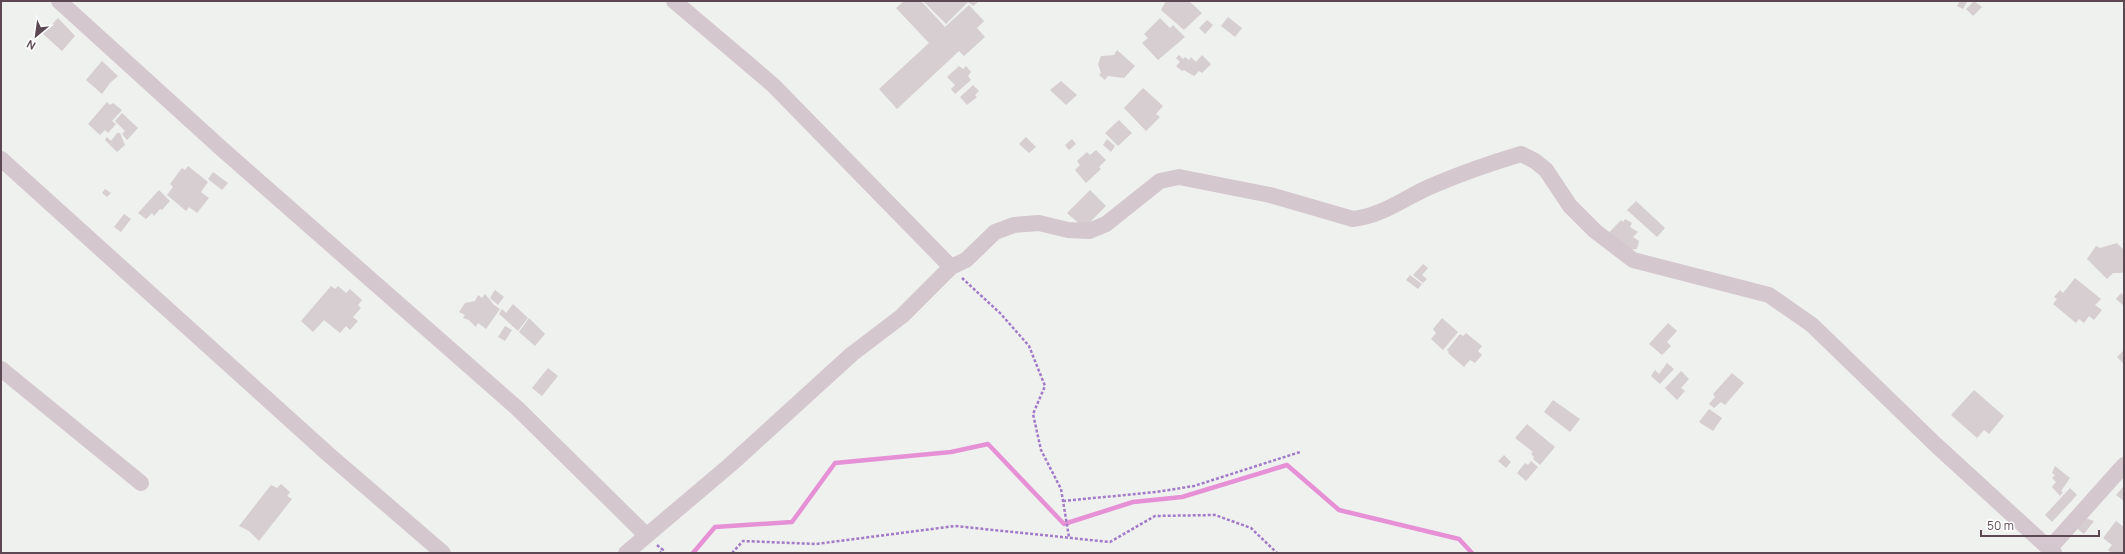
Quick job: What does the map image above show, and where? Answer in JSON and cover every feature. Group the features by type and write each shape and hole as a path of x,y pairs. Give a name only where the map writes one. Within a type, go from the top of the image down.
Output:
{"street":[{"path":"60,1 222,148 518,408 646,535"},
{"path":"674,1 773,85 951,267"},
{"path":"626,553 730,465 852,354 902,316 951,267 966,260 995,232 1014,225 1038,223 1068,230 1089,231 1106,224 1160,181 1179,177 1270,195 1353,219 1385,210 1433,186 1521,154 1535,161 1546,170 1570,206 1595,231 1634,260 1769,295 1812,325 1936,445 2052,551 2124,465"},
{"path":"1,159 328,454 443,553"},
{"path":"1,369 141,483"}],"path":[{"path":"951,267 1001,314 1029,346 1045,386 1033,414 1040,450 1061,489 1069,537"},
{"path":"1063,501 1156,492 1194,486 1300,452"},
{"path":"732,553 743,541 816,544 956,526 1110,542 1155,516 1215,514 1251,528 1277,553"}],"building":[{"path":"904,1 921,1 945,27 969,5 984,21 977,28 985,37 964,56 959,51 897,109 879,89 929,43 896,8"},
{"path":"923,1 979,1 973,6 968,2 946,24"},
{"path":"1166,1 1189,1 1202,13 1184,30 1161,10"},
{"path":"1960,1 1967,2 1963,9 1957,6"},
{"path":"1974,1 1982,7 1973,16 1966,9"},
{"path":"1228,17 1242,28 1235,37 1221,26"},
{"path":"58,18 75,36 62,51 43,34"},
{"path":"1160,18 1170,28 1173,25 1185,37 1158,60 1142,43 1148,38 1144,34"},
{"path":"1207,20 1213,25 1205,34 1199,28"},
{"path":"1117,50 1135,66 1124,78 1108,76 1105,80 1099,75 1101,73 1098,64 1101,56 1114,55"},
{"path":"1179,55 1183,59 1185,57 1189,60 1191,57 1196,62 1202,55 1211,64 1202,73 1199,71 1194,76 1184,70 1182,71 1176,66 1180,62 1176,58"},
{"path":"102,61 118,76 110,83 102,94 86,80"},
{"path":"959,66 963,69 966,66 971,72 968,76 971,80 955,94 951,89 955,85 947,77"},
{"path":"1061,81 1077,95 1066,105 1050,90"},
{"path":"973,85 979,91 975,95 977,97 967,105 960,97"},
{"path":"1143,88 1163,106 1156,114 1160,117 1146,131 1124,108"},
{"path":"107,102 110,105 113,103 122,110 112,121 116,124 108,133 105,130 100,135 88,124"},
{"path":"122,113 138,128 127,140 122,134 125,131 115,121"},
{"path":"1119,120 1132,133 1118,146 1105,133"},
{"path":"117,133 120,133 125,145 117,152 105,140 107,137 111,141"},
{"path":"1026,137 1036,147 1029,153 1019,144"},
{"path":"1072,139 1076,144 1069,150 1065,145"},
{"path":"1107,139 1115,146 1111,152 1103,145"},
{"path":"1096,150 1106,160 1099,167 1101,169 1086,183 1075,170 1080,165 1077,161 1087,152 1090,155"},
{"path":"188,166 208,182 201,192 209,198 197,213 189,207 186,211 167,195 173,187 170,184 182,168 185,170"},
{"path":"213,172 228,183 222,190 208,179"},
{"path":"105,189 111,193 107,197 102,193"},
{"path":"159,190 170,201 154,216 152,213 146,219 138,213"},
{"path":"1090,190 1106,206 1084,228 1067,213"},
{"path":"1636,201 1665,228 1657,237 1627,210"},
{"path":"124,214 131,219 121,232 114,227"},
{"path":"1625,219 1632,223 1630,227 1638,232 1633,237 1639,241 1637,249 1629,250 1601,241 1621,220 1623,222"},
{"path":"2117,243 2124,250 2124,269 2122,273 2113,273 2107,279 2087,259 2096,246 2100,248"},
{"path":"1423,264 1428,268 1422,275 1427,279 1423,283 1413,275"},
{"path":"1410,275 1422,284 1418,289 1406,280"},
{"path":"2075,278 2101,299 2095,305 2102,310 2094,320 2089,316 2084,323 2079,319 2076,323 2053,304 2057,299 2054,297 2060,290 2063,293"},
{"path":"331,286 335,289 338,286 346,293 350,289 362,300 358,305 361,308 353,317 358,321 350,330 346,326 340,333 324,320 313,332 301,321"},
{"path":"495,290 504,297 498,305 490,298"},
{"path":"2121,293 2124,296 2124,306 2116,299"},
{"path":"485,294 494,305 500,309 486,329 478,323 476,327 469,320 463,318 465,315 459,312 465,303 475,301 478,295 482,298"},
{"path":"513,304 528,318 518,331 499,314 502,309 506,313"},
{"path":"529,318 545,334 535,346 519,332"},
{"path":"1442,318 1458,332 1443,350 1431,339 1436,333 1433,329"},
{"path":"1668,323 1677,331 1667,342 1671,346 1662,355 1649,344"},
{"path":"505,326 512,330 505,341 498,337"},
{"path":"1466,333 1482,346 1478,351 1482,355 1475,363 1470,360 1464,367 1448,353 1449,352 1447,350 1460,334 1463,336"},
{"path":"2124,350 2124,364 2117,357"},
{"path":"1667,363 1674,369 1660,384 1651,376 1655,370 1659,374"},
{"path":"548,368 558,376 542,396 532,388"},
{"path":"1681,371 1689,379 1681,388 1685,391 1677,400 1665,388"},
{"path":"1732,373 1744,383 1725,405 1721,402 1714,408 1709,404 1715,397 1713,394"},
{"path":"1974,390 2004,416 1989,434 1984,430 1977,438 1951,415"},
{"path":"1553,400 1580,419 1570,432 1544,412"},
{"path":"1709,409 1722,418 1713,431 1699,422"},
{"path":"1527,424 1555,447 1540,465 1533,459 1534,457 1531,454 1533,452 1515,438"},
{"path":"1504,455 1511,462 1506,468 1498,461"},
{"path":"1531,461 1538,467 1526,481 1517,473 1525,463 1528,465"},
{"path":"2055,466 2070,478 2061,491 2063,492 2060,496 2052,487 2056,482 2052,478 2055,475 2052,473"},
{"path":"281,484 290,492 287,496 292,499 259,541 249,531 239,526 271,485 277,488"},
{"path":"2124,486 2124,501 2116,495"},
{"path":"2070,488 2077,495 2052,522 2045,515"},
{"path":"2082,517 2094,521 2084,534 2075,527"},
{"path":"2116,521 2124,527 2124,553 2112,553 2108,550 2112,545 2103,538"}],"waterway":[{"path":"693,553 715,527 792,522 835,463 951,452 988,444 1064,524 1133,502 1182,497 1287,465 1339,510 1459,539 1472,553"}]}
